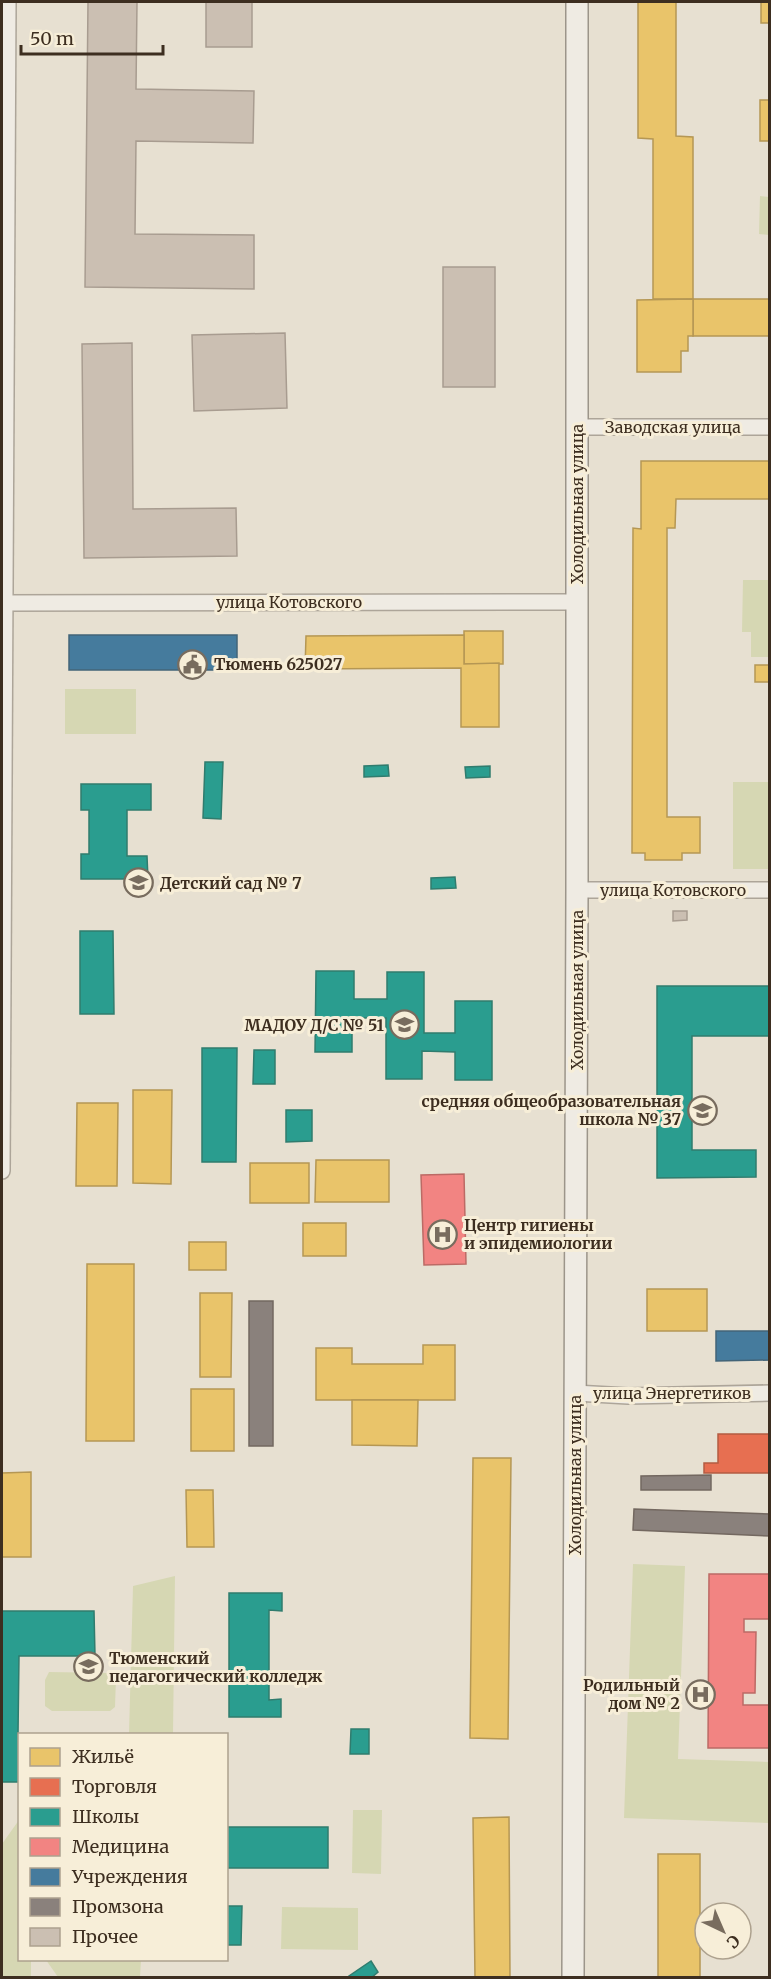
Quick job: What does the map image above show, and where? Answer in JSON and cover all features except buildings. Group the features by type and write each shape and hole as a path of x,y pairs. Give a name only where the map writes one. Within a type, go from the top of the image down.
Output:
{"street":[{"path":"2,1171 3,603 8,2"},
{"name":"Холодильная улица","path":"573,1977 577,2"},
{"name":"Заводская улица","path":"577,427 770,427"},
{"name":"улица Котовского","path":"3,603 577,602"},
{"name":"улица Котовского","path":"577,890 770,890"},
{"name":"улица Энергетиков","path":"575,1393 628,1396 770,1393"}],"green space":[{"path":"760,196 769,197 769,235 759,234"},
{"path":"743,580 769,580 769,657 751,657 751,632 742,632"},
{"path":"65,689 136,689 136,734 65,734"},
{"path":"733,782 769,782 769,869 733,869"},
{"path":"633,1564 685,1566 678,1759 769,1762 769,1823 624,1818"},
{"path":"175,1576 173,1733 129,1733 133,1586"},
{"path":"49,1672 111,1673 116,1678 115,1707 110,1711 52,1711 45,1706 45,1680"},
{"path":"353,1810 382,1810 381,1874 352,1873"},
{"path":"18,1821 18,1961 31,1961 31,1977 2,1977 2,1844"},
{"path":"282,1907 358,1908 358,1950 281,1949"},
{"path":"47,1961 141,1961 140,1977 58,1977"}],"place":[{"name":"Тюмень 625027","path":"193,664"},
{"name":"Детский сад № 7","path":"139,883"},
{"name":"МАДОУ Д/С № 51","path":"405,1025"},
{"name":"средняя общеобразовательная школа № 37","path":"702,1110"},
{"name":"Центр гигиены и эпидемиологии","path":"443,1234"},
{"name":"Тюменский педагогический колледж","path":"88,1667"},
{"name":"Родильный дом № 2","path":"701,1694"}]}
